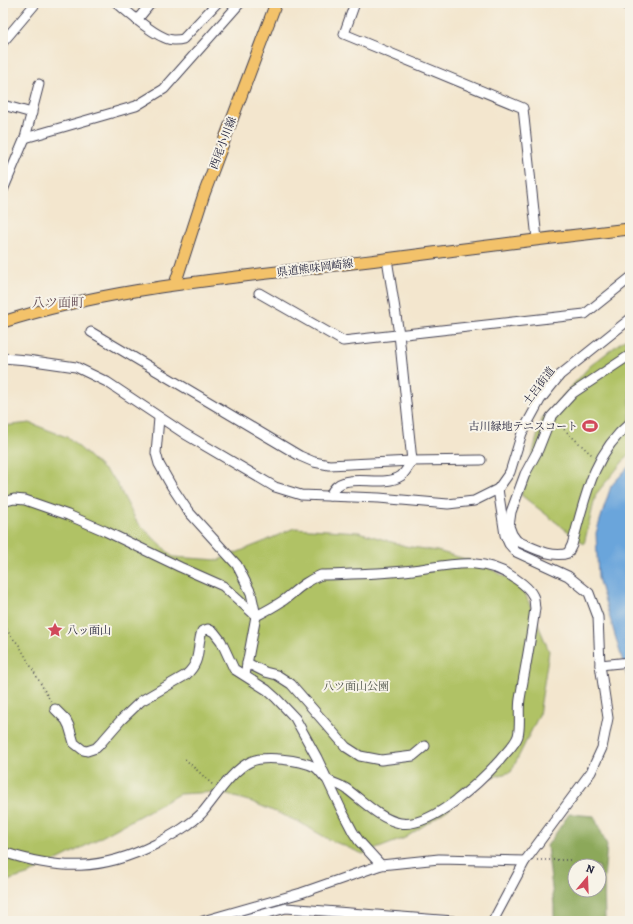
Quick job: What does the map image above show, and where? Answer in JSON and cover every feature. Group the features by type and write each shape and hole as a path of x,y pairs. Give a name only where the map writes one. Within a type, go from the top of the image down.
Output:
{"main road":[{"name":"西尾小川線","path":"175,284 204,194 276,3"},
{"name":"県道熊味岡崎線","path":"3,322 99,297 175,284 387,259 537,239 630,229"}],"street":[{"path":"3,42 36,3"},
{"path":"117,3 137,20 161,36 172,40 183,39 218,3"},
{"path":"137,20 151,3"},
{"path":"25,138 136,106 164,89 240,3"},
{"path":"354,3 344,34 523,108 537,239"},
{"path":"622,3 630,6"},
{"path":"3,190 25,138 39,84"},
{"path":"3,105 32,113"},
{"path":"330,496 336,487 352,480 384,481 401,476 412,461 399,334 387,259"},
{"path":"259,293 343,341 585,314 630,278"},
{"name":"土呂街道","path":"498,489 510,472 522,433 540,400 560,375 630,319"},
{"path":"91,332 300,456 314,462 329,465 412,461 481,460"},
{"path":"491,920 525,861 591,772 602,748 608,718 600,665 598,617 589,593 568,576 516,552 509,526 511,512 525,474 538,450 551,417 573,393 630,355"},
{"path":"3,358 27,360 76,368 107,382 140,403 159,418 275,487 301,495 379,498 448,504 487,500 494,502 501,509"},
{"path":"159,418 156,453 159,464 188,512 237,565 251,593 256,616 245,676"},
{"path":"474,502 498,489 505,535 513,542 552,554 561,556 568,553 572,545 590,479 598,461 619,432 630,423"},
{"path":"3,502 14,499 25,500 68,515 105,531 223,586 256,616"},
{"path":"3,852 23,859 55,865 72,866 87,866 136,854 185,827 201,813 233,775 249,762 267,758 276,758 315,767 327,780 345,788 382,816 399,823 408,824 421,821 445,809 484,777 514,744 518,735 520,702 535,608 533,596 523,584 508,573 494,566 459,564 403,571 321,575 309,580 284,600 269,610 256,616"},
{"path":"55,709 66,720 74,743 78,747 87,750 96,748 121,720 141,701 192,669 198,656 202,631 208,629 214,632 221,641 234,668 276,698 295,718 317,758 353,832 359,841 381,865"},
{"path":"600,665 630,662"},
{"path":"248,663 265,672 277,675 292,684 346,747 360,756 381,760 413,756 425,746"},
{"path":"211,920 301,893 381,865 439,859 525,861"},
{"path":"239,921 286,908 416,920 452,921"}],"path":[{"path":"551,417 598,461"},
{"path":"3,622 10,635 19,645 55,709"},
{"path":"185,759 220,791"},
{"path":"525,861 567,860"}],"green space":[{"path":"630,335 630,453 596,494 584,544 521,495 542,419 590,366"},
{"name":"八ツ面山公園","path":"30,423 69,438 115,480 137,522 173,557 218,560 294,528 359,532 405,546 437,551 480,563 522,586 549,651 539,715 511,772 489,778 462,789 453,806 405,838 363,854 328,839 299,822 252,802 217,792 179,794 87,845 27,875 3,882 3,426"},
{"path":"569,814 594,816 607,845 606,858 567,858 567,898 604,898 605,921 554,921 554,905 547,846"}],"water":[{"path":"630,465 630,686 598,578 596,533 611,486"}],"place":[{"name":"古川緑地テニスコート","path":"590,426"},
{"name":"八ッ面山","path":"55,630"}],"district":[{"name":"八ツ面町","path":"58,302"}]}
